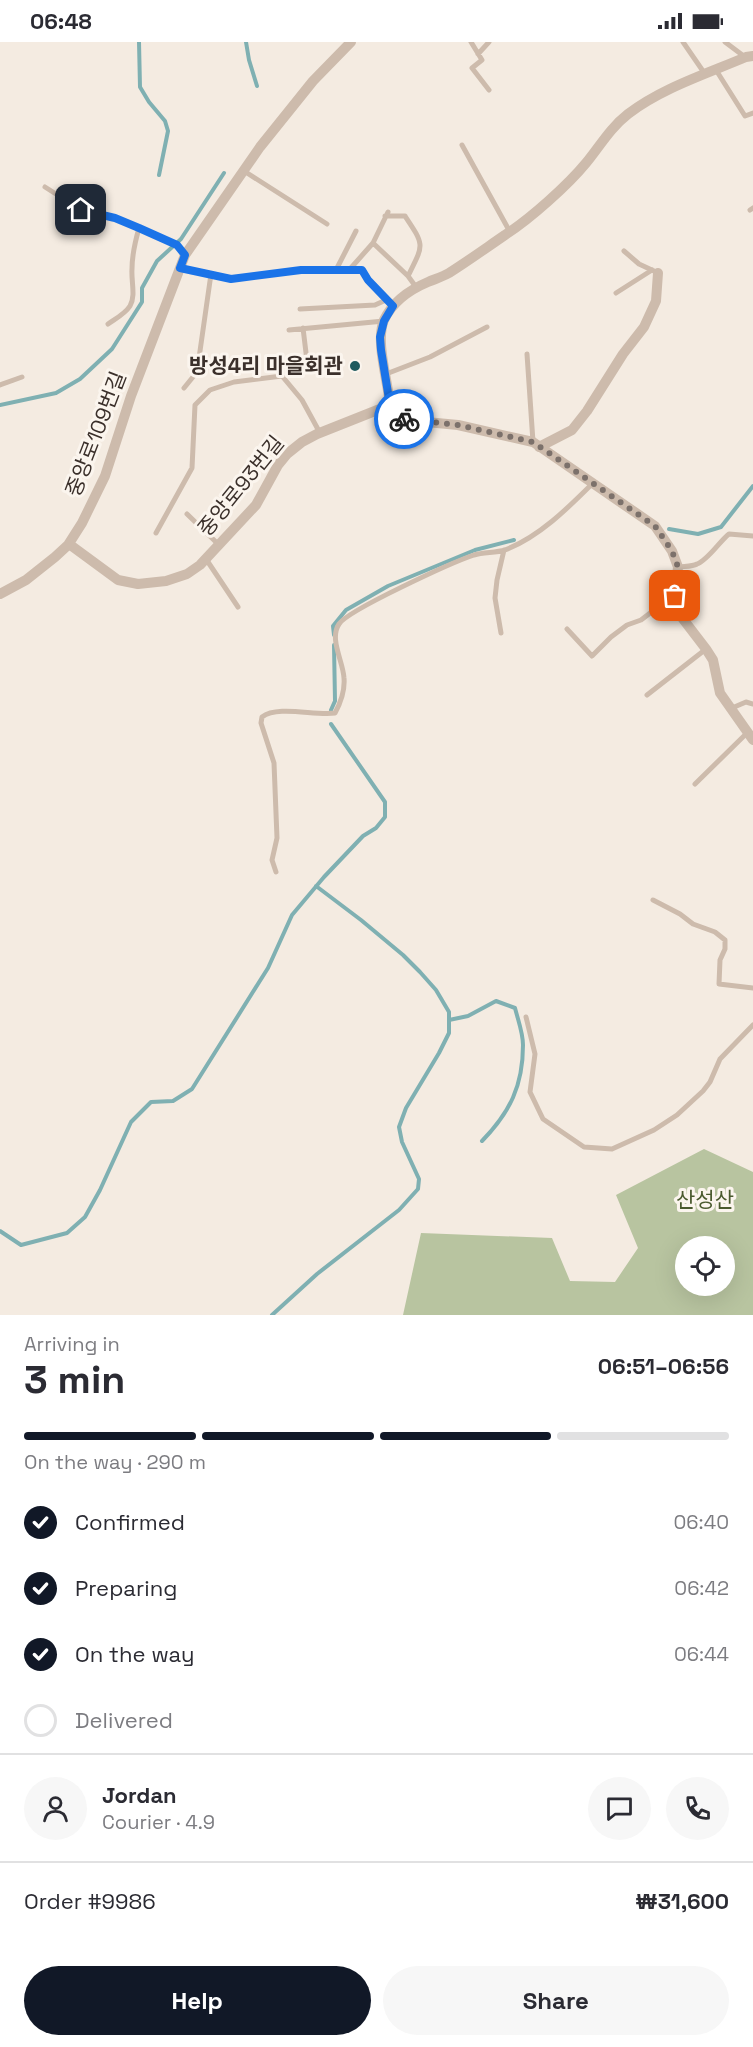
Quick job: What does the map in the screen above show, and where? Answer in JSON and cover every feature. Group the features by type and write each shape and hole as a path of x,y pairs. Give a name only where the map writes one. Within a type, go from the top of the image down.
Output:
{"street":[{"name":"중앙로109번길","path":"0,594 26,580 69,544 105,476 131,396 185,255 260,147 313,81 351,42"},
{"path":"750,57 666,91 629,113 616,124 571,179 510,232 446,275 416,287 389,303 380,337 390,405 405,420 458,425 536,445 655,526 672,551 678,567 675,594 684,619 713,660 720,693 750,736"},
{"path":"536,445 572,430 587,411 623,354 644,327 656,301 655,272"},
{"name":"중앙로93번길","path":"69,544 118,580 138,584 166,581 187,574 200,565 256,505 278,465 287,454 302,442 320,433 390,405"}],"lane":[{"path":"471,42 482,60 472,68 489,90"},
{"path":"478,54 489,42"},
{"path":"683,42 705,74"},
{"path":"725,42 750,57"},
{"path":"717,70 744,116 753,113"},
{"path":"462,145 510,232"},
{"path":"244,171 327,224"},
{"path":"45,187 81,210 115,218 169,241 177,245 185,255"},
{"path":"350,269 372,243 387,214 405,216 421,240 420,251 408,276"},
{"path":"108,324 123,314 131,305 133,293 131,271 139,228"},
{"path":"336,270 356,231"},
{"path":"372,243 408,276 416,287"},
{"path":"624,251 639,264 655,272"},
{"path":"180,268 231,279 301,270 362,270 389,303"},
{"path":"616,293 655,272"},
{"path":"184,388 197,372 211,274"},
{"path":"300,309 389,303"},
{"path":"289,330 384,321"},
{"path":"386,374 430,357 488,327"},
{"path":"303,328 308,361"},
{"path":"527,354 536,445"},
{"path":"156,533 192,468 195,405 210,390 234,382 282,376 302,400 320,433"},
{"path":"0,384 21,377"},
{"path":"276,872 272,860 277,838 274,764 263,732 262,717 281,712 325,715 335,713 342,694 344,678 335,636 339,623 355,612 424,577 474,555 504,550 523,541 555,519 593,483"},
{"path":"187,514 219,546"},
{"path":"678,567 697,565 707,558 718,543 729,534 753,536"},
{"path":"501,633 495,598 496,580 504,550"},
{"path":"206,558 238,607"},
{"path":"567,629 592,656 627,625 640,620 675,594"},
{"path":"647,696 706,649"},
{"path":"730,709 746,702 753,704"},
{"path":"696,784 750,736"},
{"path":"653,900 680,914 693,924 715,932 724,940 725,949 720,960 719,984 753,988"},
{"path":"526,1017 535,1054 530,1092 543,1119 584,1148 612,1149 654,1130 677,1115 703,1091 710,1082 720,1059 753,1025"}],"green space":[{"name":"산성산","path":"704,1149 753,1172 753,1315 403,1315 421,1233 552,1238 570,1281 615,1282 638,1248 616,1195"}],"waterway":[{"path":"139,42 140,87 165,121 168,131 159,175"},
{"path":"246,42 257,86"},
{"path":"0,405 56,393 80,379 112,349 142,302 142,288 157,261 181,239 224,173"},
{"path":"669,529 698,534 721,527 753,486"},
{"path":"334,635 333,626 346,610 388,586 475,550 514,540"},
{"path":"331,710 335,701 334,645"},
{"path":"0,1231 21,1245 67,1233 85,1217 131,1122 151,1102 173,1101 192,1089 268,968 292,915 324,877 363,836 376,828 385,817 385,802 331,724"},
{"path":"272,1315 317,1274 399,1210 418,1189 419,1179 402,1142 399,1127 406,1108 449,1033 449,1012 436,990 420,972 361,920 316,886"},
{"path":"449,1020 468,1016 496,1001 515,1008 519,1022 523,1045 521,1073 517,1086 507,1109 482,1141"}],"way so far":[{"path":"404,419 458,425 533,442 655,526 672,551 678,567 675,596"}],"place":[{"name":"방성4리 마을회관","path":"355,366"}],"route":[{"path":"81,210 115,218 177,245 185,255 180,268 231,279 301,270 362,270 368,280 393,306 384,321 380,337 381,350 390,405 404,419"}]}
